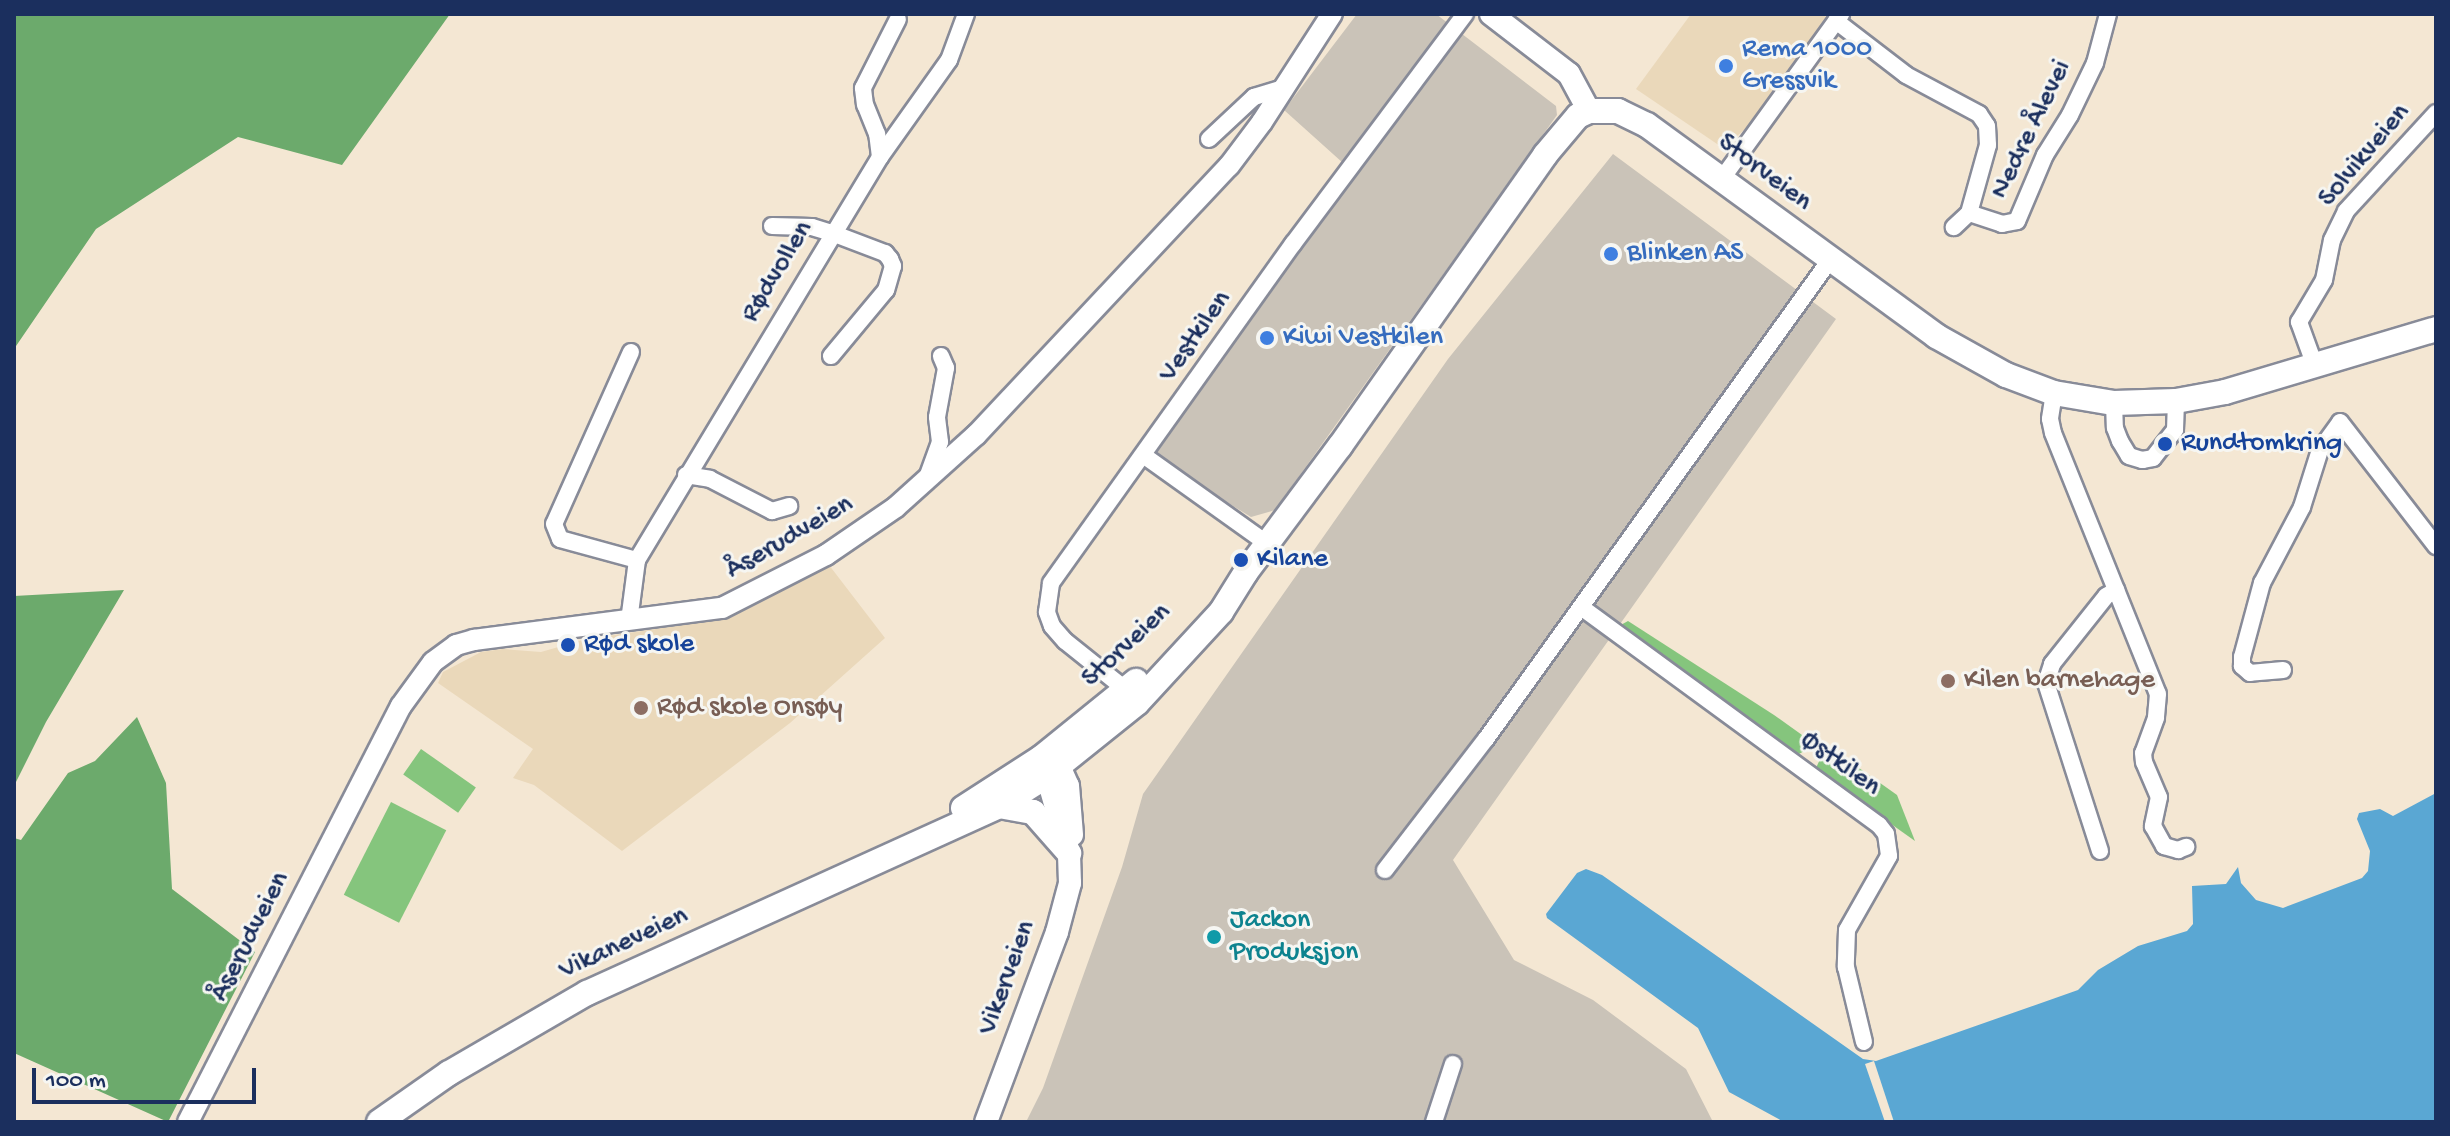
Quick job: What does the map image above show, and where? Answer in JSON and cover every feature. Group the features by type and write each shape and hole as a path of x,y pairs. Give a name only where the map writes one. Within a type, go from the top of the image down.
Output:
{"main road":[{"path":"1491,14 1569,74 1589,111"},
{"name":"Storveien","path":"1049,767 1186,636 1211,605 1246,572 1545,155 1578,116 1589,111 1609,109 1633,117 1974,360 2054,393 2114,403 2176,401 2315,366 2436,329"},
{"name":"Vikaneveien","path":"909,845 929,840 999,806 1049,767"},
{"name":"Vikaneveien","path":"379,1122 449,1073 587,993 909,845 1049,767"},
{"name":"Vikerveien","path":"986,1122 1064,912 1070,883 1069,853 1049,767"},
{"path":"999,806 1033,812 1069,853"}],"street":[{"name":"Rødvollen","path":"629,621 637,560 832,233 880,157 949,60 966,14"},
{"name":"Åserudveien","path":"188,1122 401,706 433,662 456,645 474,640 702,612 742,600 826,555 896,507 976,435 1229,166 1332,14"},
{"name":"Vestkilen","path":"1120,685 1065,641 1052,626 1047,612 1048,596 1060,565 1465,14"},
{"name":"Nedre Ålevei","path":"1969,213 2002,224 2017,221 2045,155 2095,63 2108,14"},
{"path":"1721,180 1838,18 1906,75 1979,114 1987,126 1988,145 1969,213 1954,227"},
{"path":"880,157 877,134 865,105 863,88 898,19"},
{"path":"1209,139 1254,97 1284,88"},
{"name":"Solvikveien","path":"2315,366 2299,322 2324,280 2332,240 2346,211 2436,113"},
{"path":"772,226 812,227 832,233 885,253 893,266 886,290 831,356"},
{"path":"1385,870 1432,814 1830,260"},
{"path":"631,352 554,524 560,539 637,560"},
{"path":"924,483 940,448 937,417 946,368 941,356"},
{"path":"2054,393 2050,419 2053,433 2158,694 2156,718 2143,753 2159,797 2153,826 2164,846 2178,850 2186,847"},
{"path":"2114,403 2115,428 2120,441 2129,456 2142,460 2153,458 2175,430 2176,401"},
{"path":"2283,670 2250,673 2242,666 2242,657 2262,583 2302,507 2320,450 2340,422 2436,546"},
{"path":"1143,455 1268,544"},
{"path":"686,475 710,479 772,511 789,506"},
{"path":"2100,851 2046,683 2052,664 2106,596 2116,590"},
{"name":"Østkilen","path":"1581,607 1879,825 1886,834 1889,856 1847,930 1846,967 1864,1042"},
{"path":"1434,1122 1453,1064"}],"shaded area":[{"path":"1357,14 1436,14 1556,106 1557,115 1275,510 1251,517 1194,482 1140,441 1343,163 1284,110"},
{"path":"1691,14 1822,14 1829,19 1758,118 1723,148 1636,89"},
{"path":"1613,154 1836,319 1453,860 1514,960 1593,1000 1686,1069 1713,1122 1026,1122 1043,1088 1122,867 1143,794 1448,359"},
{"name":"Rød skole Onsøy","path":"829,565 885,638 790,723 622,851 534,785 513,778 533,749 438,683 443,672 481,652 503,649 541,652 586,639 726,619"}],"green space":[{"path":"14,14 450,14 342,165 238,137 96,229 14,349"},
{"path":"124,590 46,722 14,786 14,596"},
{"path":"1628,621 1816,745 1795,756 1619,626"},
{"path":"137,717 166,783 172,889 255,952 168,1122 14,1053 14,838 21,840 68,773 95,761"},
{"path":"421,749 476,787 458,813 403,774"},
{"path":"1824,751 1852,763 1897,795 1915,841 1815,770"},
{"path":"391,802 446,830 399,923 344,895"}],"water":[{"path":"2436,793 2436,1122 1784,1122 1729,1092 1698,1028 1547,918 1546,914 1577,873 1586,869 1602,875 1863,1059 1876,1061 2078,990 2098,970 2138,946 2187,931 2193,924 2192,886 2226,884 2238,867 2241,883 2256,900 2283,908 2362,878 2368,871 2370,851 2357,819 2359,813 2380,809 2393,816"}],"pier":[{"path":"1874,1061 1894,1122 1885,1122 1865,1064"}],"place":[{"name":"Rema 1000 Gressvik","path":"1726,66"},
{"name":"Blinken AS","path":"1611,254"},
{"name":"Kiwi Vestkilen","path":"1267,338"},
{"name":"Rundtomkring","path":"2165,444"},
{"name":"Kilane","path":"1241,560"},
{"name":"Rød skole","path":"568,645"},
{"name":"Kilen barnehage","path":"1948,681"},
{"name":"Rød skole Onsøy","path":"641,708"},
{"name":"Jackon Produksjon","path":"1214,937"}]}
